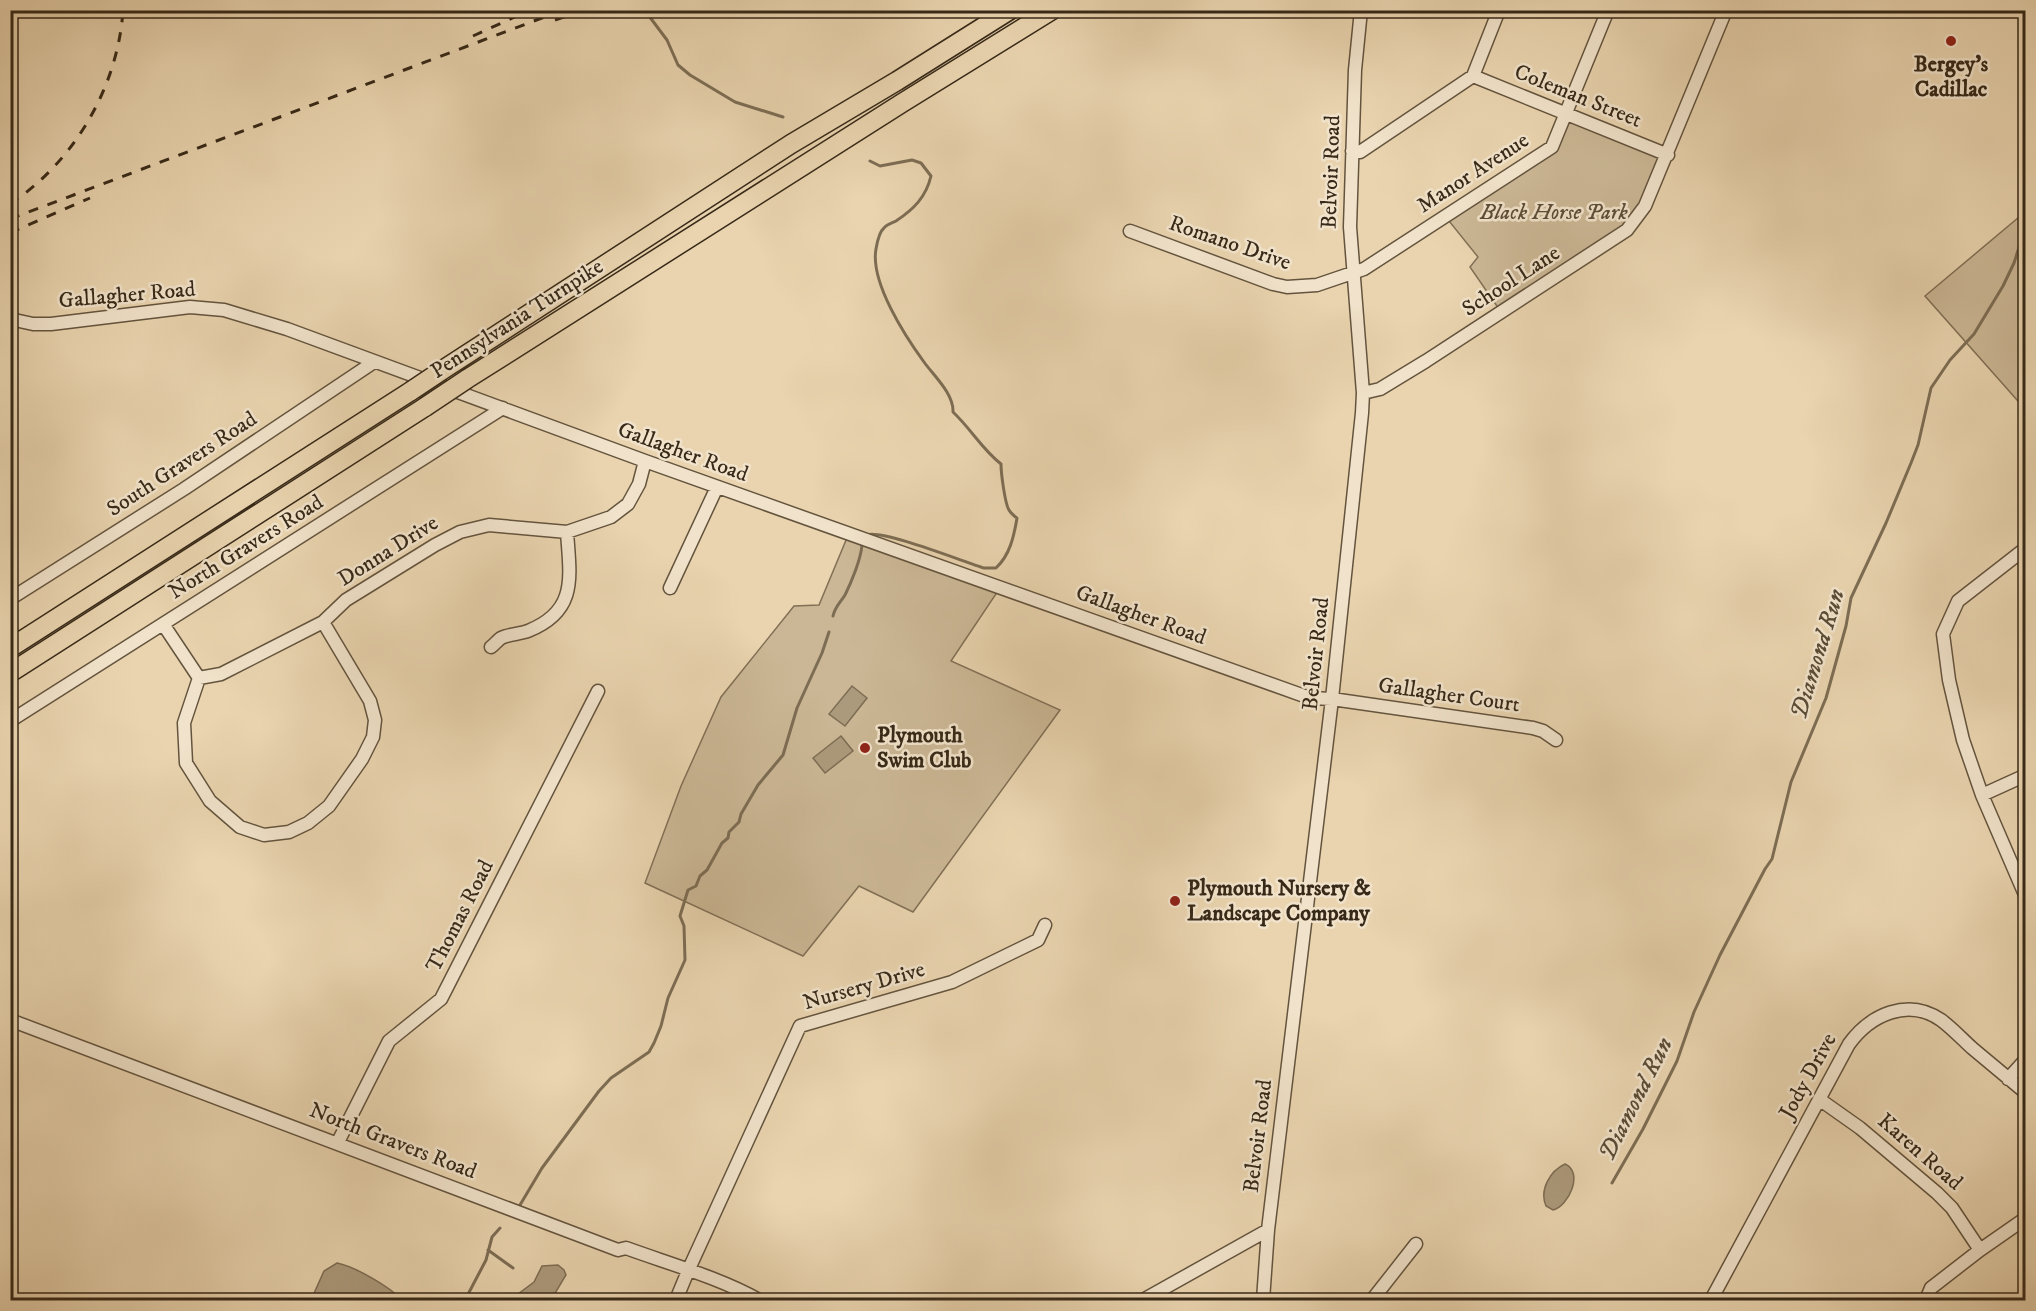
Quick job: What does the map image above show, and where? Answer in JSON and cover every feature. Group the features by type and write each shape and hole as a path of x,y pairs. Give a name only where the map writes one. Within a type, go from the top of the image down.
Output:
{"highway":[{"name":"Pennsylvania Turnpike","path":"10,648 791,144 1010,10"},
{"name":"Pennsylvania Turnpike","path":"10,673 911,97 1052,10"}],"street":[{"name":"Belvoir Road","path":"1263,1300 1268,1230 1344,602 1363,393 1350,227 1355,70 1361,10"},
{"path":"1352,152 1360,152 1473,76 1499,10"},
{"name":"Manor Avenue","path":"1352,273 1364,269 1552,147 1608,10"},
{"name":"School Lane","path":"1363,393 1380,389 1426,361 1627,230 1645,206 1668,155 1726,10"},
{"name":"Coleman Street","path":"1473,76 1668,155"},
{"name":"Romano Drive","path":"1130,231 1273,285 1302,287 1317,285 1352,273"},
{"name":"Gallagher Road","path":"10,319 33,324 51,324 190,307 224,310 288,329 717,487 1310,698 1332,699"},
{"name":"South Gravers Road","path":"10,599 184,489 375,362"},
{"name":"North Gravers Road","path":"10,721 503,408"},
{"name":"Donna Drive","path":"199,678 221,674 323,622 346,600 460,532 489,525 567,532 611,517 628,504 639,484 645,461"},
{"path":"670,588 717,487"},
{"path":"491,648 501,638 543,625 561,609 570,580 567,532"},
{"path":"2025,548 1958,601 1944,634 1949,680 1963,740 1982,795 2025,897"},
{"path":"163,624 199,678 184,723 186,763 210,801 240,827 264,835 289,832 308,823 329,806 362,759 373,736 375,720 370,700 323,622"},
{"name":"Thomas Road","path":"338,1142 389,1041 441,999 598,692"},
{"name":"Gallagher Court","path":"1332,699 1533,728 1543,731 1556,740"},
{"path":"1982,795 2025,776"},
{"name":"Nursery Drive","path":"676,1300 800,1026 952,982 1038,940 1045,925"},
{"name":"Jody Drive","path":"1711,1300 1857,1033 1875,1018 1908,1009 1920,1010 1939,1019 2025,1093"},
{"name":"North Gravers Road","path":"10,1020 338,1142 618,1250 627,1248 759,1300"},
{"path":"2008,1079 2025,1059"},
{"name":"Karen Road","path":"1819,1099 1860,1128 1937,1193 1960,1219 1980,1250"},
{"path":"1926,1300 1931,1288 2025,1218"},
{"path":"1143,1300 1268,1230"},
{"path":"1372,1300 1416,1244"}],"green space":[{"name":"Black Horse Park","path":"1565,113 1668,155 1627,230 1501,312 1470,267 1478,257 1445,216 1552,147"},
{"path":"2025,212 2025,409 1925,296"},
{"name":"Plymouth Swim Club","path":"849,533 1000,588 951,661 1060,710 913,912 859,886 803,956 645,883 681,786 721,697 794,606 819,605"}],"shaded area":[{"path":"852,686 867,698 845,726 829,714"},
{"path":"841,736 853,751 825,773 813,758"},
{"path":"1565,1164 1571,1168 1574,1181 1569,1196 1553,1210 1546,1206 1545,1188 1555,1171"},
{"path":"337,1263 372,1278 402,1300 311,1300 324,1271"},
{"path":"558,1265 566,1275 551,1300 510,1300 534,1282 542,1266"}],"waterway":[{"path":"646,12 667,40 678,65 690,75 735,102 783,117"},
{"path":"867,535 876,534 889,537 984,568 996,568 1008,551 1017,518 1008,507 1003,488 1001,464 953,412 947,392 899,324 878,277 876,249 881,232 918,202 931,176 921,163 912,160 880,166 870,161"},
{"name":"Diamond Run","path":"1612,1183 1643,1129 1677,1061 1694,1012 1720,955 1772,859 1791,782 1826,698 1846,626 1851,598 1886,523 1918,445 1931,388 1950,360 1974,334 2003,286 2021,241 2026,204"},
{"path":"833,616 853,578 862,545"},
{"path":"520,1205 542,1168 599,1091 611,1078 649,1052 654,1043 668,998 685,960 684,926 680,916 688,890 696,886 700,876 707,870 722,843 728,838 729,832 739,822 741,814 758,785 783,755 797,708 829,632"},
{"path":"465,1300 486,1260 492,1237 500,1228"},
{"path":"488,1250 513,1268"}],"railway":[{"path":"10,204 54,167 89,120 112,67 123,10"},
{"path":"473,36 530,10"},
{"path":"10,219 563,10"},
{"path":"555,20 586,10"},
{"path":"10,233 90,198"}],"place":[{"name":"Bergey's Cadillac","path":"1951,41"},
{"name":"Plymouth Swim Club","path":"865,748"},
{"name":"Plymouth Nursery & Landscape Company","path":"1175,901"}]}
